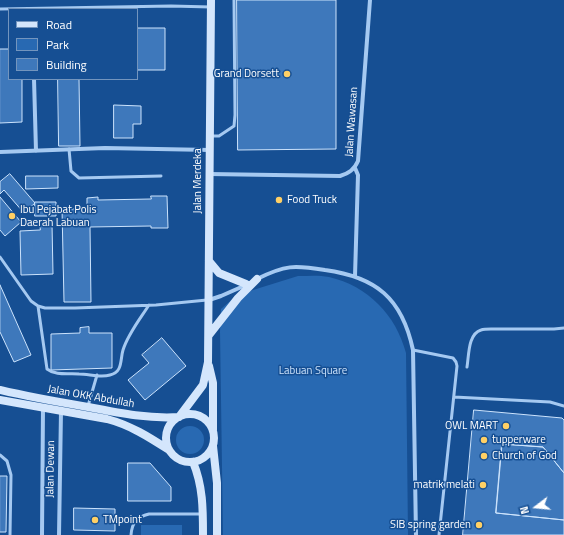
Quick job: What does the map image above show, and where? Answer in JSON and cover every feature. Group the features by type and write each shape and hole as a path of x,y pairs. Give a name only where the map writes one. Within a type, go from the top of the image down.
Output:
{"main road":[{"name":"Jalan Merdeka","path":"179,417 203,385 208,362 211,3"},
{"path":"209,261 219,273 246,284"},
{"path":"209,335 238,298 257,279"},
{"name":"Jalan Merdeka","path":"208,362 213,383 213,434"},
{"name":"Jalan OKK Abdullah","path":"0,390 120,422 152,438 169,450"},
{"name":"Jalan OKK Abdullah","path":"0,400 43,407 88,407 148,418 179,417"},
{"path":"212,446 205,457 193,462 186,462 179,460 169,450 166,442 166,435 173,421 179,417 194,415 207,421 213,434 212,446 217,490 217,535"},
{"path":"193,462 197,472 202,496 203,535"}],"street":[{"name":"Jalan Wawasan","path":"209,174 340,176 347,174 355,168 358,161 370,0"},
{"path":"34,80 36,151"},
{"path":"0,152 106,148 210,150"},
{"path":"355,168 358,175 355,276"},
{"path":"209,300 221,296 272,272 287,267 314,268 355,276 366,280 382,291 398,308 408,329 413,350 416,535"},
{"name":"Jalan Dewan","path":"60,535 61,406"},
{"name":"Jalan Dewan","path":"42,535 43,407"}],"lane":[{"path":"171,0 171,6"},
{"path":"210,136 219,136 234,126 234,0"},
{"path":"57,8 171,6 211,3"},
{"path":"68,150 71,171 79,178 161,176"},
{"path":"0,258 32,301 38,306 45,308 149,305 209,300"},
{"path":"38,306 47,369 53,373 111,375 119,369 121,365 122,352 127,340 149,305"},
{"path":"467,367 471,339 475,333 481,330 564,328"},
{"path":"413,350 453,358 457,366 439,535"},
{"path":"88,407 98,375"},
{"path":"454,396 550,402 564,406"},
{"path":"0,455 7,461 11,475 10,535"},
{"path":"131,535 132,525 136,519 142,516 149,514 203,514"}],"green space":[{"name":"Labuan Square","path":"298,276 329,277 356,287 368,295 388,315 401,339 406,353 408,535 223,535 221,309 237,295"},
{"path":"190,426 200,430 204,440 200,450 190,454 180,450 176,440 180,430"},
{"path":"141,525 182,525 182,535 141,535"}],"building":[{"name":"Grand Dorsett","path":"237,0 336,0 336,149 238,150"},
{"path":"138,28 165,28 165,70 138,70"},
{"path":"0,49 8,49 8,80 22,80 22,122 0,123"},
{"path":"58,80 79,80 80,146 59,146"},
{"path":"114,105 141,106 141,124 133,124 133,138 114,138"},
{"path":"10,174 35,203 24,213 4,190 0,194 0,182"},
{"path":"26,176 58,176 58,188 26,189"},
{"path":"151,196 167,196 168,228 151,228 151,226 90,227 91,302 64,302 62,209 87,209 87,198 98,197 98,200 151,199"},
{"path":"0,197 21,222 5,236 0,230"},
{"path":"35,202 56,202 56,216 35,216"},
{"path":"40,224 52,224 53,274 21,275 20,231 40,230"},
{"path":"0,285 31,355 14,362 0,332"},
{"path":"89,327 89,333 112,333 112,368 51,370 51,334 80,333 80,328"},
{"path":"162,338 186,366 145,400 128,380 149,363 142,355"},
{"path":"474,410 562,418 564,420 564,473 543,447 502,444 496,513 564,520 564,535 463,535"},
{"path":"502,444 543,447 564,473 564,520 496,513"},
{"path":"128,463 150,463 171,487 171,501 128,501"},
{"path":"0,476 7,476 6,532 0,532"},
{"name":"TMpoint","path":"74,508 115,509 115,531 74,530"}],"place":[{"name":"Grand Dorsett","path":"287,74"},
{"name":"Food Truck","path":"279,200"},
{"name":"Ibu Pejabat Polis Daerah Labuan","path":"12,216"},
{"name":"OWL MART","path":"506,426"},
{"name":"tupperware","path":"484,440"},
{"name":"Church of God","path":"484,456"},
{"name":"matrik melati","path":"483,485"},
{"name":"TMpoint","path":"95,520"},
{"name":"SIB spring garden","path":"479,525"}]}
